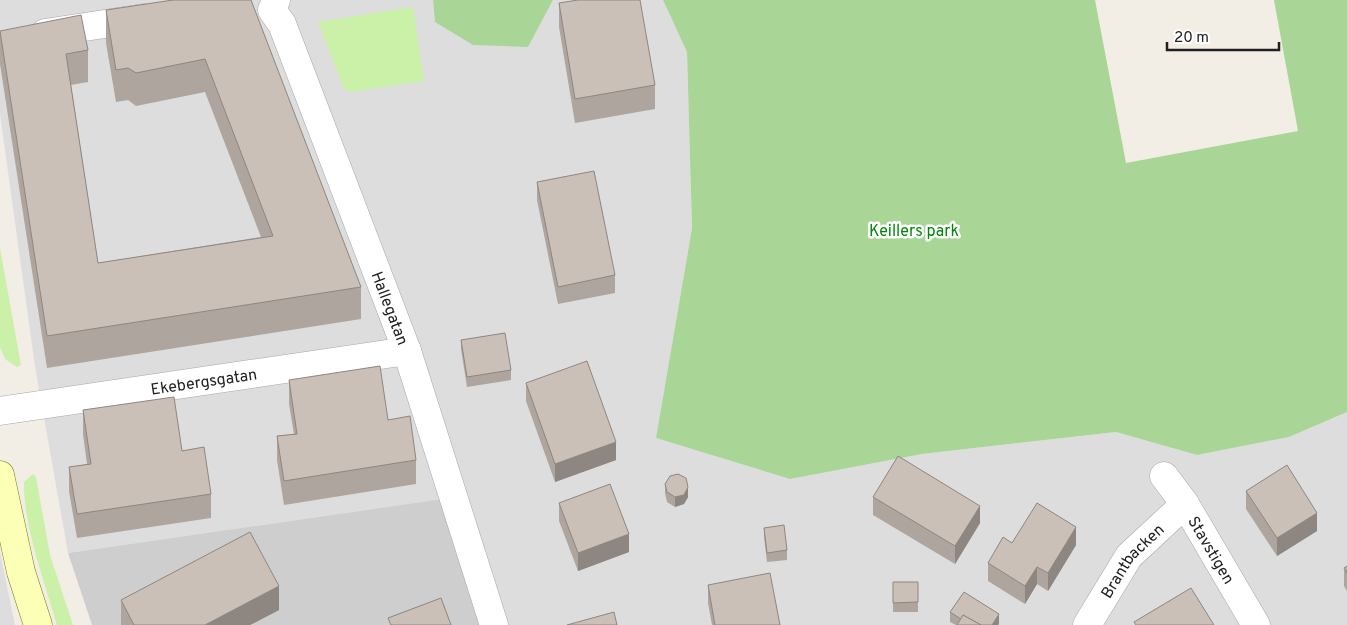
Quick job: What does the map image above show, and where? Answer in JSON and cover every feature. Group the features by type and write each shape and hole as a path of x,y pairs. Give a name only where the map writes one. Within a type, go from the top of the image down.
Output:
{"street":[{"path":"244,6 274,5"},
{"name":"Hallegatan","path":"274,5 407,351 494,625"},
{"path":"22,36 167,15"},
{"name":"Ekebergsgatan","path":"0,411 407,351"},
{"path":"0,475 21,572 38,625"},
{"name":"Stavstigen","path":"1164,476 1185,504 1256,625"},
{"name":"Brantbacken","path":"1087,625 1129,556 1185,504"}],"shaded area":[{"path":"0,0 433,0 435,22 528,47 553,0 663,0 687,52 692,228 656,438 790,479 922,454 1116,432 1197,455 1289,437 1347,412 1347,625 486,625 449,498 68,553 35,367 0,114"},
{"path":"449,498 486,625 92,625 68,553"},
{"path":"0,552 15,625 0,625"}],"green space":[{"path":"433,0 553,0 528,47 473,45 435,22"},
{"name":"Keillers park","path":"663,0 1095,0 1126,163 1298,131 1274,0 1347,0 1347,412 1289,437 1197,455 1116,432 922,454 790,479 656,438 692,228 687,52"},
{"path":"413,7 424,81 351,92 346,91 318,22"},
{"path":"0,248 21,365 17,367 5,359 0,347"},
{"path":"33,474 36,477 50,555 73,625 57,625 36,554 27,517 24,482"}],"building":[{"path":"173,0 251,0 361,287 47,336 0,31 81,15 88,50 66,54 98,263 273,236 205,59 136,73 128,68 116,70 106,10"},
{"path":"578,0 640,0 655,85 575,99 559,3"},
{"path":"594,171 615,275 558,287 537,182"},
{"path":"505,333 511,370 467,377 461,340"},
{"path":"587,361 616,442 555,464 526,383"},
{"path":"380,366 388,420 410,416 416,460 284,481 277,436 297,434 289,380"},
{"path":"174,397 182,451 204,447 211,494 77,514 69,467 91,464 83,410"},
{"path":"898,456 980,506 955,546 873,497"},
{"path":"1287,465 1317,513 1277,538 1246,491"},
{"path":"678,474 686,478 688,487 684,495 675,497 667,492 665,484 670,476"},
{"path":"610,484 629,534 578,553 559,503"},
{"path":"1037,503 1076,527 1048,573 1037,567 1025,586 988,563 1003,537 1012,543"},
{"path":"784,525 787,550 767,553 764,528"},
{"path":"250,532 279,586 205,625 134,625 121,600"},
{"path":"770,573 780,625 715,625 708,585"},
{"path":"893,582 918,582 918,602 893,603"},
{"path":"1191,588 1214,625 1136,625 1134,622"},
{"path":"964,592 999,614 992,625 981,625 963,615 961,619 950,612"},
{"path":"441,598 451,625 391,625 388,618"},
{"path":"614,612 617,625 567,625"},
{"path":"963,615 981,625 957,625"}]}
